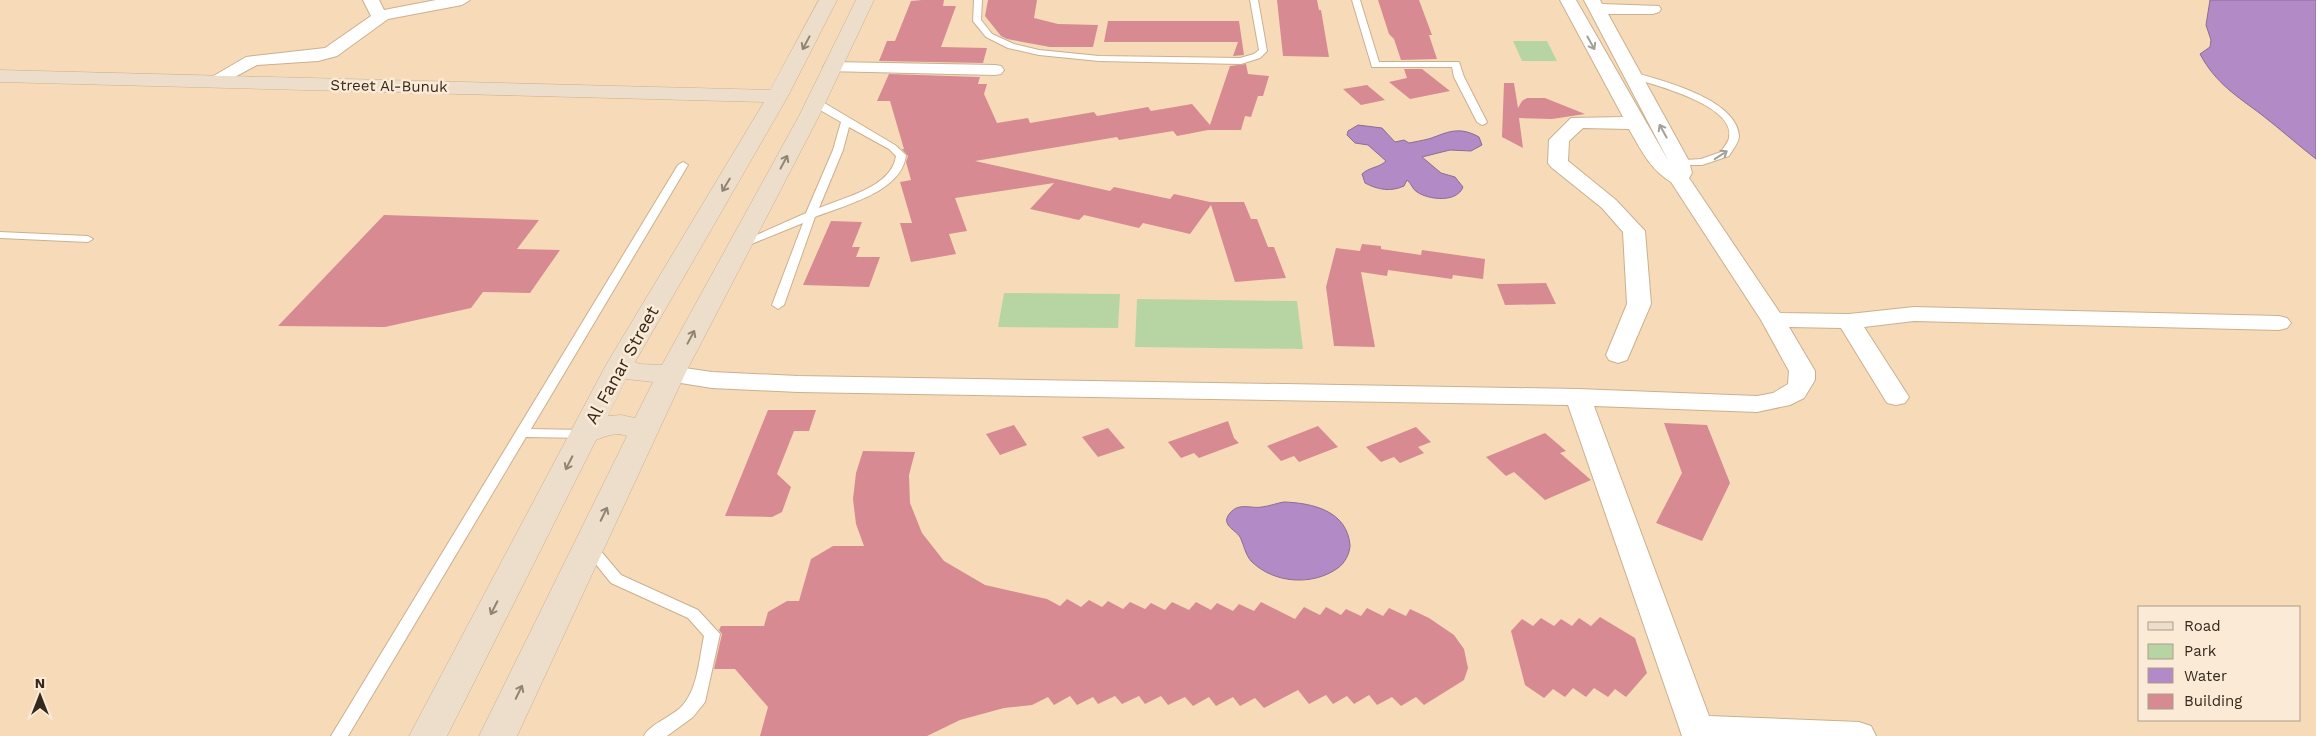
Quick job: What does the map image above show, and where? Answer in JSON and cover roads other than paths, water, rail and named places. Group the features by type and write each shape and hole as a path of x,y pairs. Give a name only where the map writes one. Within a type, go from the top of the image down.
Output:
{"main road":[{"name":"Al Fanar Street","path":"428,736 620,365 778,96 828,0"},
{"path":"498,736 671,374 816,102 865,0"},
{"name":"Street Al-Bunuk","path":"0,76 778,96"},
{"path":"620,365 634,373 671,374"},
{"path":"584,434 618,424 637,428 643,433"}],"street":[{"path":"371,0 376,13 383,15"},
{"path":"216,82 252,61 318,56 331,52 383,15 462,0"},
{"path":"1568,0 1657,161 1668,171 1679,170"},
{"path":"1594,5 1653,9"},
{"path":"671,374 731,381 798,384 1578,397 1757,404 1784,399 1795,393 1803,380 1802,371 1794,354 1679,170 1632,75 1594,5"},
{"path":"832,67 995,70"},
{"path":"1618,355 1639,304 1634,231 1608,204 1558,163 1559,140 1578,122 1635,122"},
{"path":"1773,320 1849,321 1914,314 2279,323"},
{"path":"1849,321 1896,397"},
{"path":"1578,397 1697,733 1858,736"}],"lane":[{"path":"978,0 974,11 975,18 982,29 997,40 1035,54 1066,57 1241,61 1257,56 1264,51 1254,0"},
{"path":"1356,0 1375,65 1456,64 1459,77 1482,122"},
{"path":"1632,75 1706,100 1719,108 1731,124 1732,139 1725,154 1679,170"},
{"path":"740,246 881,186 892,178 900,167 901,155 892,147 816,102"},
{"path":"778,305 810,217 828,177 846,121"},
{"path":"339,736 683,165"},
{"path":"0,235 88,239"},
{"path":"522,432 584,434"},
{"path":"589,546 616,579 693,614 712,634 699,697 687,712 671,725 652,736"}],"water":[{"path":"2210,0 2316,0 2316,159 2228,89 2206,64 2200,54 2210,47 2211,40 2206,25"},
{"path":"1358,125 1382,128 1395,142 1404,140 1409,143 1448,132 1463,131 1479,137 1482,145 1471,151 1450,150 1422,157 1441,173 1455,177 1463,187 1455,196 1449,198 1428,197 1417,192 1407,180 1404,186 1389,190 1380,189 1365,183 1362,174 1386,161 1368,145 1355,143 1347,135 1348,131"},
{"path":"1284,502 1317,507 1327,511 1342,524 1350,545 1347,558 1341,566 1317,578 1294,580 1271,574 1260,569 1251,561 1240,537 1227,524 1227,517 1237,508 1262,507"}]}
